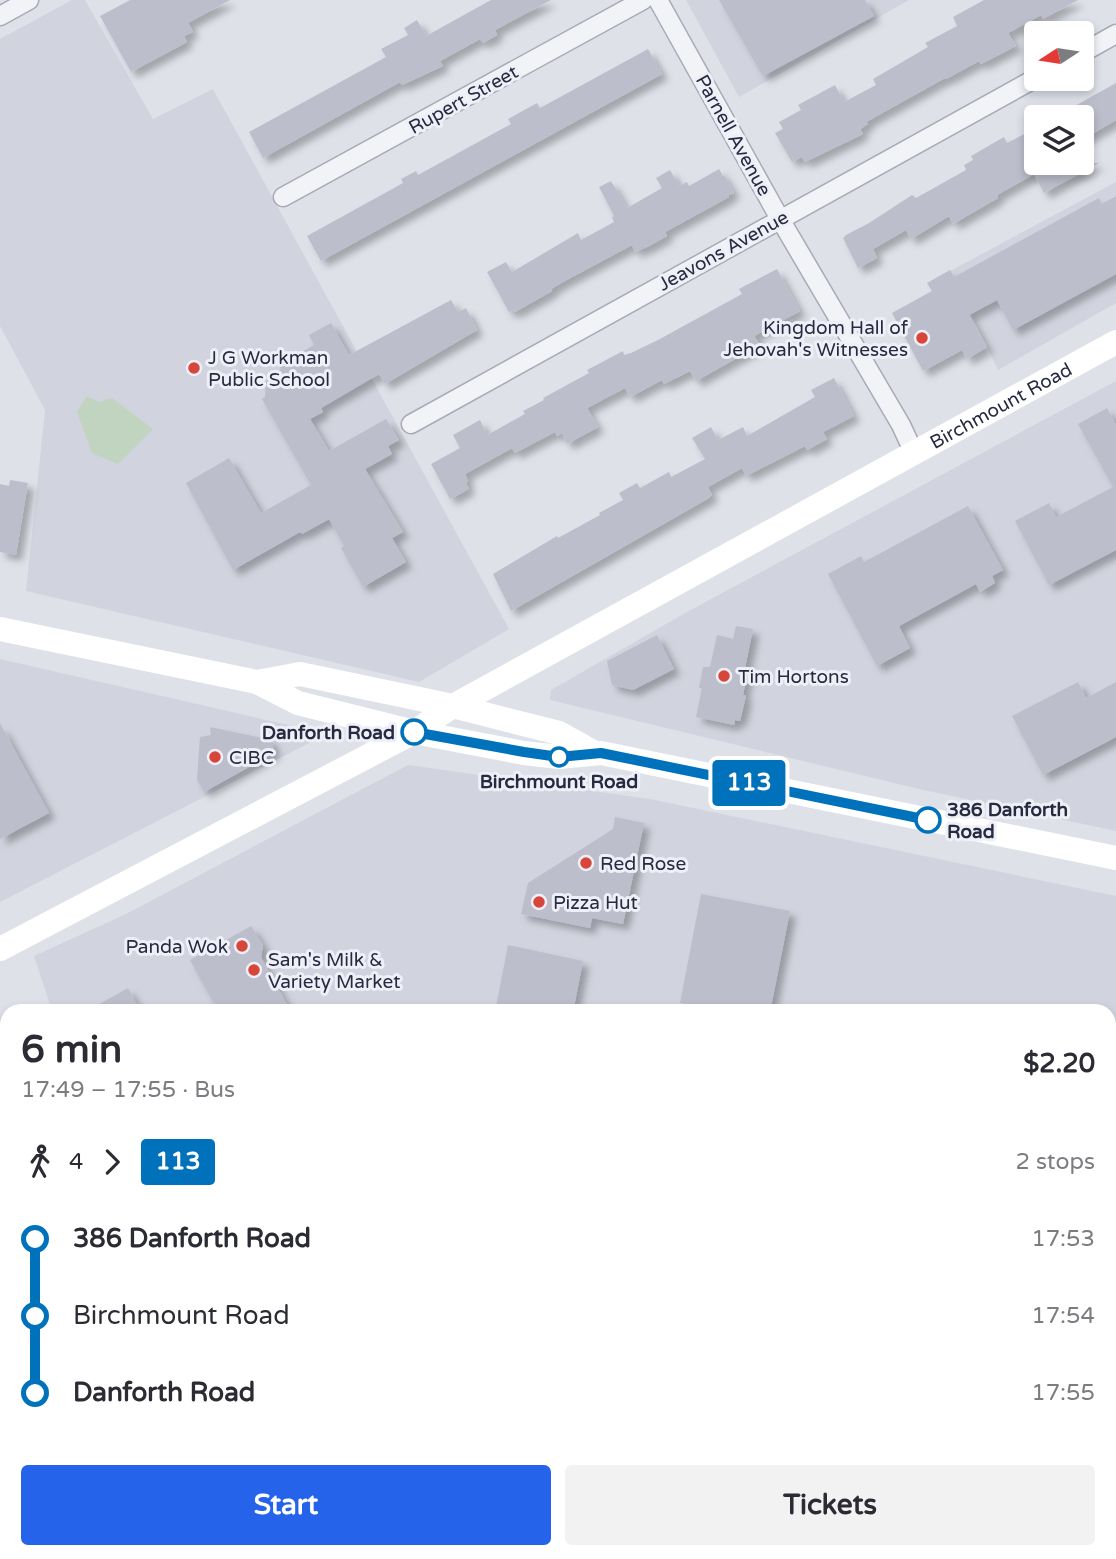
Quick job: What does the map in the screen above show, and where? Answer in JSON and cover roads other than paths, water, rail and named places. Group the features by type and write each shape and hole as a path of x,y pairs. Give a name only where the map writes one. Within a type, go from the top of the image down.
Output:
{"main road":[{"name":"Birchmount Road","path":"0,949 414,732 453,706 1116,342"},
{"path":"0,629 257,682 298,703 414,732 559,757 593,752"},
{"path":"257,682 300,674 453,706 559,733 593,752 1116,858"}],"street":[{"path":"0,16 29,0"},
{"name":"Rupert Street","path":"283,197 643,0"},
{"name":"Parnell Avenue","path":"658,0 780,219 901,425 914,453"},
{"path":"1094,46 1116,34"},
{"name":"Jeavons Avenue","path":"411,424 1024,85"}],"place":[{"name":"Kingdom Hall of Jehovah's Witnesses","path":"922,338"},
{"name":"J G Workman Public School","path":"194,368"},
{"name":"Tim Hortons","path":"724,676"},
{"name":"Danforth Road","path":"414,732"},
{"name":"CIBC","path":"215,757"},
{"name":"Birchmount Road","path":"559,757"},
{"name":"386 Danforth Road","path":"928,820"},
{"name":"Red Rose","path":"586,863"},
{"name":"Pizza Hut","path":"539,902"},
{"name":"Panda Wok","path":"242,946"},
{"name":"Sam's Milk & Variety Market","path":"254,970"}]}
